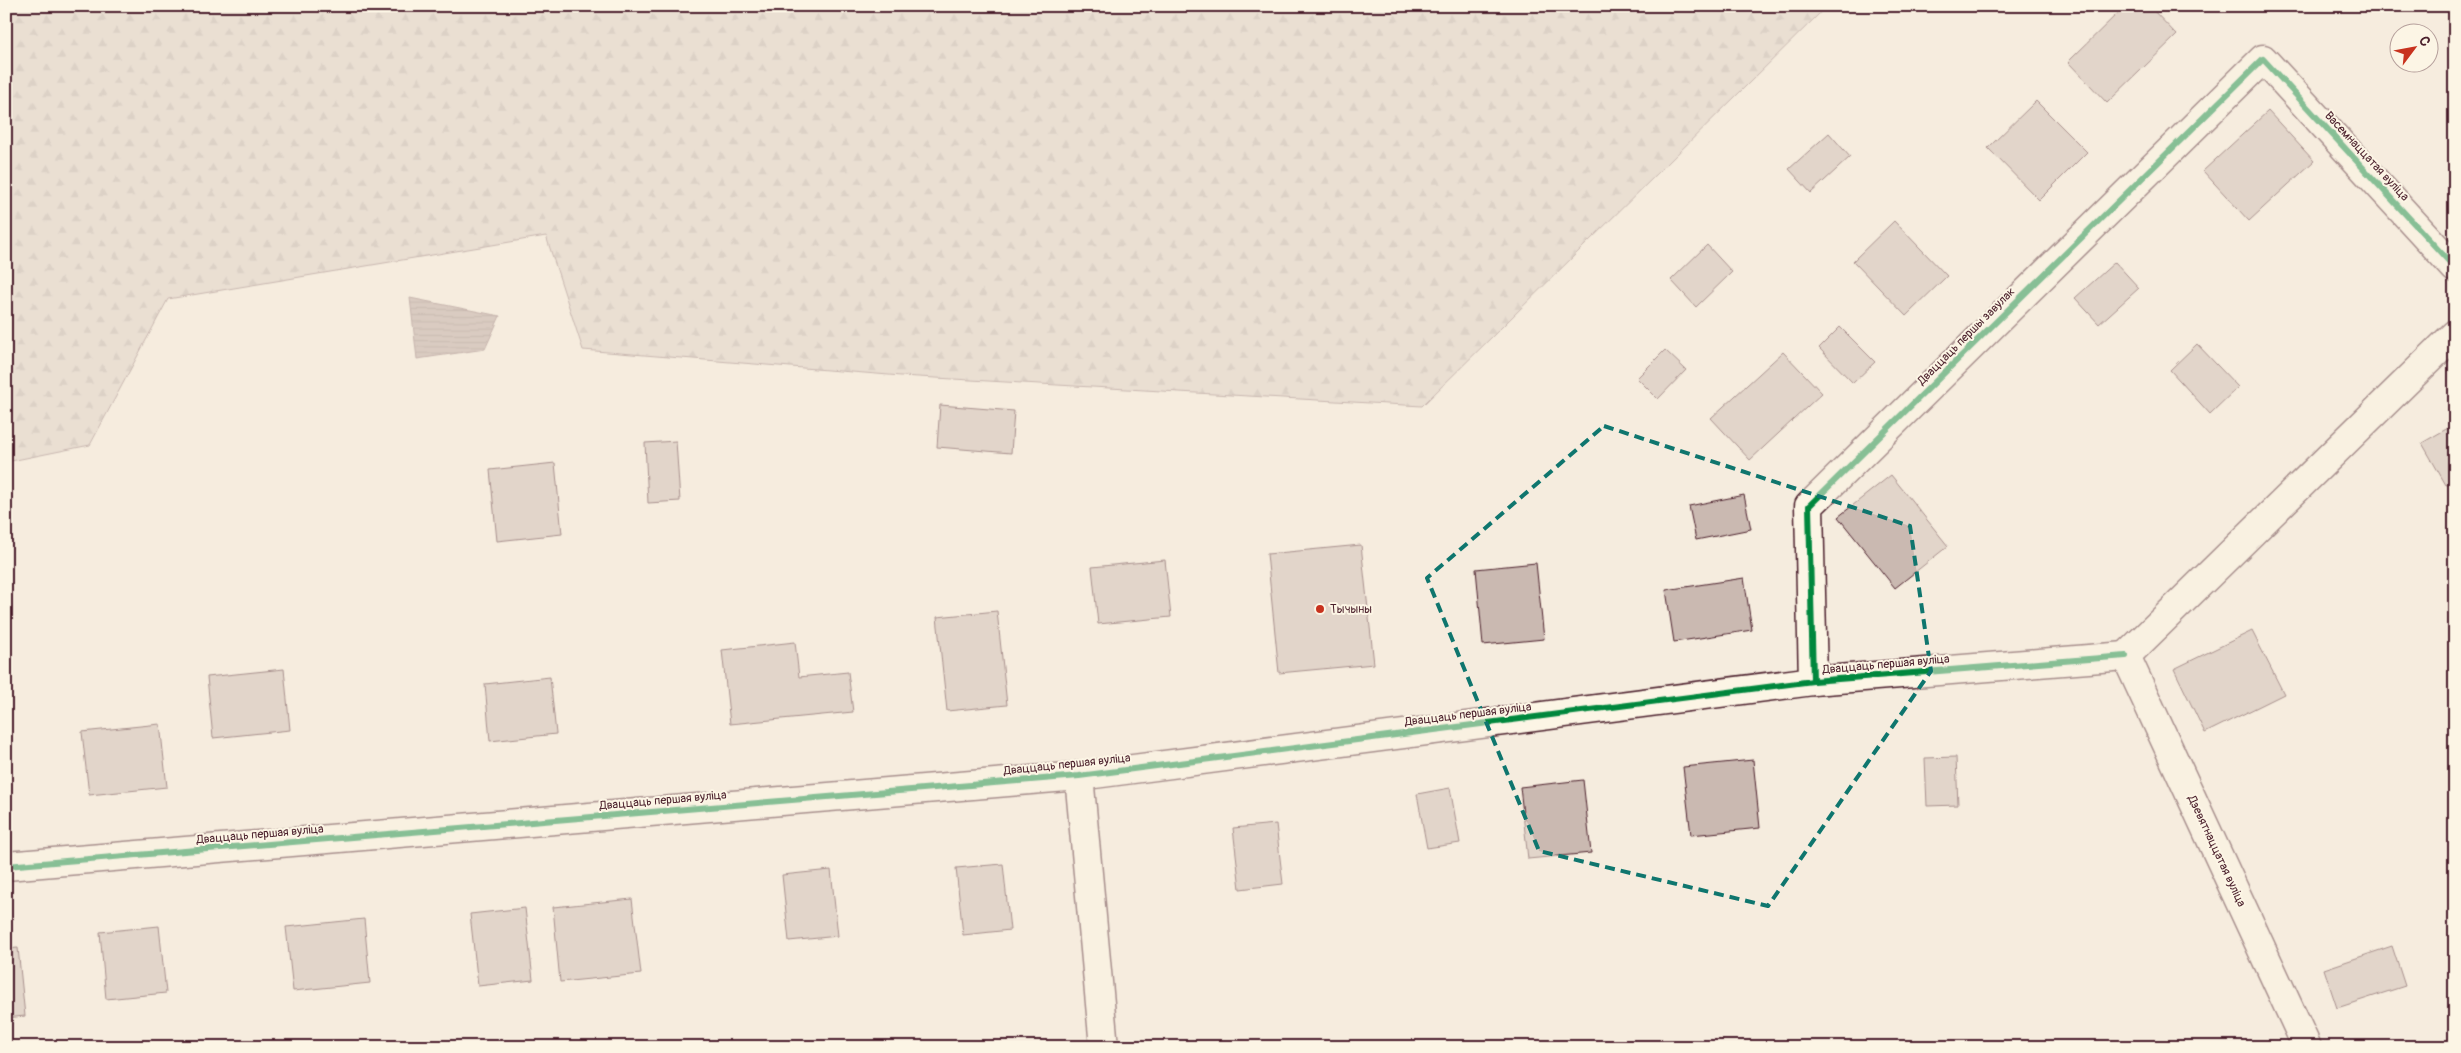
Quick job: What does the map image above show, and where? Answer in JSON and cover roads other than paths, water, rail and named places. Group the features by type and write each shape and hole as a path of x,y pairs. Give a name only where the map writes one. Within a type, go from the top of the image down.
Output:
{"street":[{"name":"Васемнаццатая вуліца","path":"2263,59 2455,268"},
{"name":"Дваццаць першы завулак","path":"1813,681 1809,506 2263,59"},
{"path":"2126,656 2455,334"},
{"name":"Дваццаць першая вуліца","path":"6,866 1079,776 1813,681 2126,656"},
{"name":"Дзевятнаццатая вуліца","path":"2126,656 2308,1047"},
{"path":"1079,776 1104,1047"}],"place":[{"name":"Тычыны","path":"1320,609"}]}
